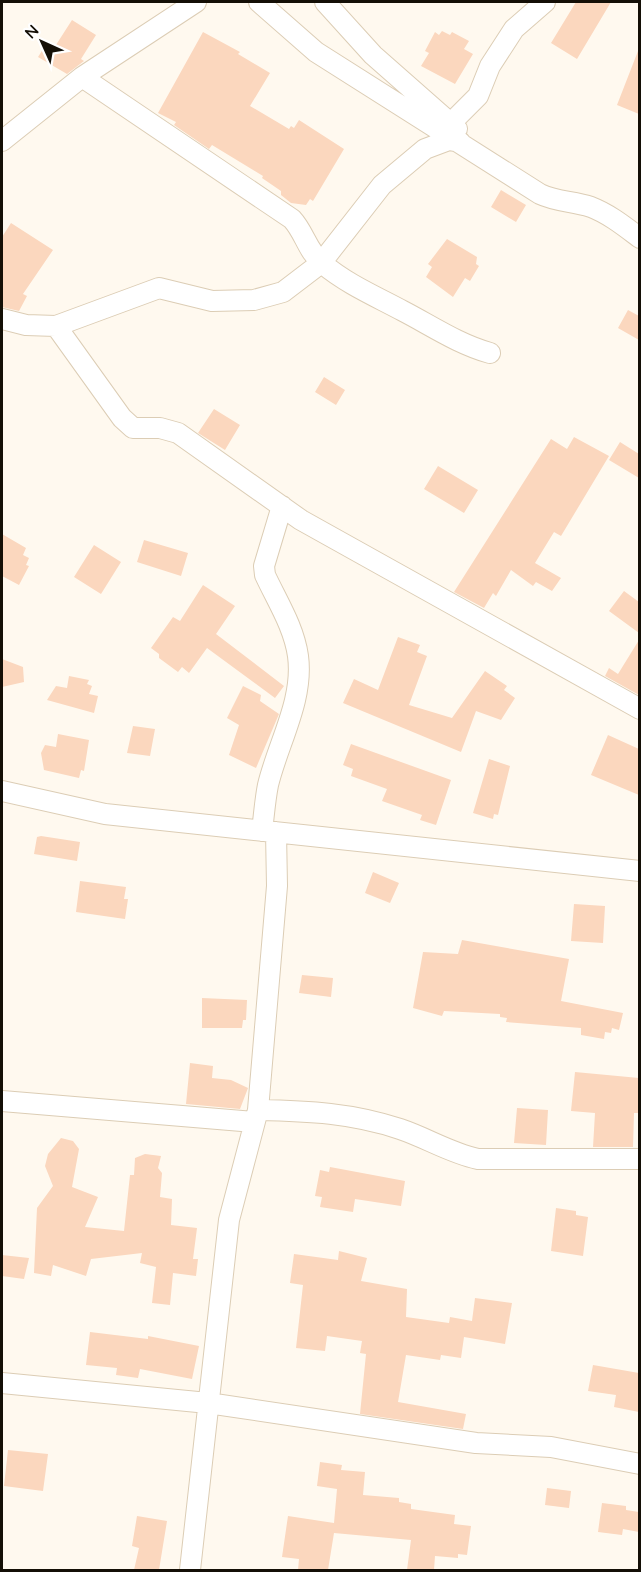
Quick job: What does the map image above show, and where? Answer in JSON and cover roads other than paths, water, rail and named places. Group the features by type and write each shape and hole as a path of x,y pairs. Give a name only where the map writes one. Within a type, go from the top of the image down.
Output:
{"street":[{"path":"2,141 82,77 196,2"},
{"path":"259,2 316,52 507,172 554,200 584,205 606,213 639,237"},
{"path":"325,2 373,55 507,172"},
{"path":"451,123 478,96 490,66 514,29 545,2"},
{"path":"82,77 292,219 304,234 306,245 321,263 355,286 458,342 490,353"},
{"path":"2,319 26,325 56,326 159,288 212,301 268,297 295,286 321,263 382,185 425,149 449,140 460,142"},
{"path":"56,326 122,418 133,428 160,428 178,433 301,520 639,708"},
{"path":"190,1570 229,1220 256,1116 277,886 269,832 269,783 280,753 296,690 297,652 288,623 265,575 264,566 282,506"},
{"path":"2,791 105,814 639,871"},
{"path":"2,1101 256,1116 343,1114 399,1129 454,1153 478,1159 639,1159"},
{"path":"2,1383 208,1403 476,1443 551,1447 639,1464"}]}
